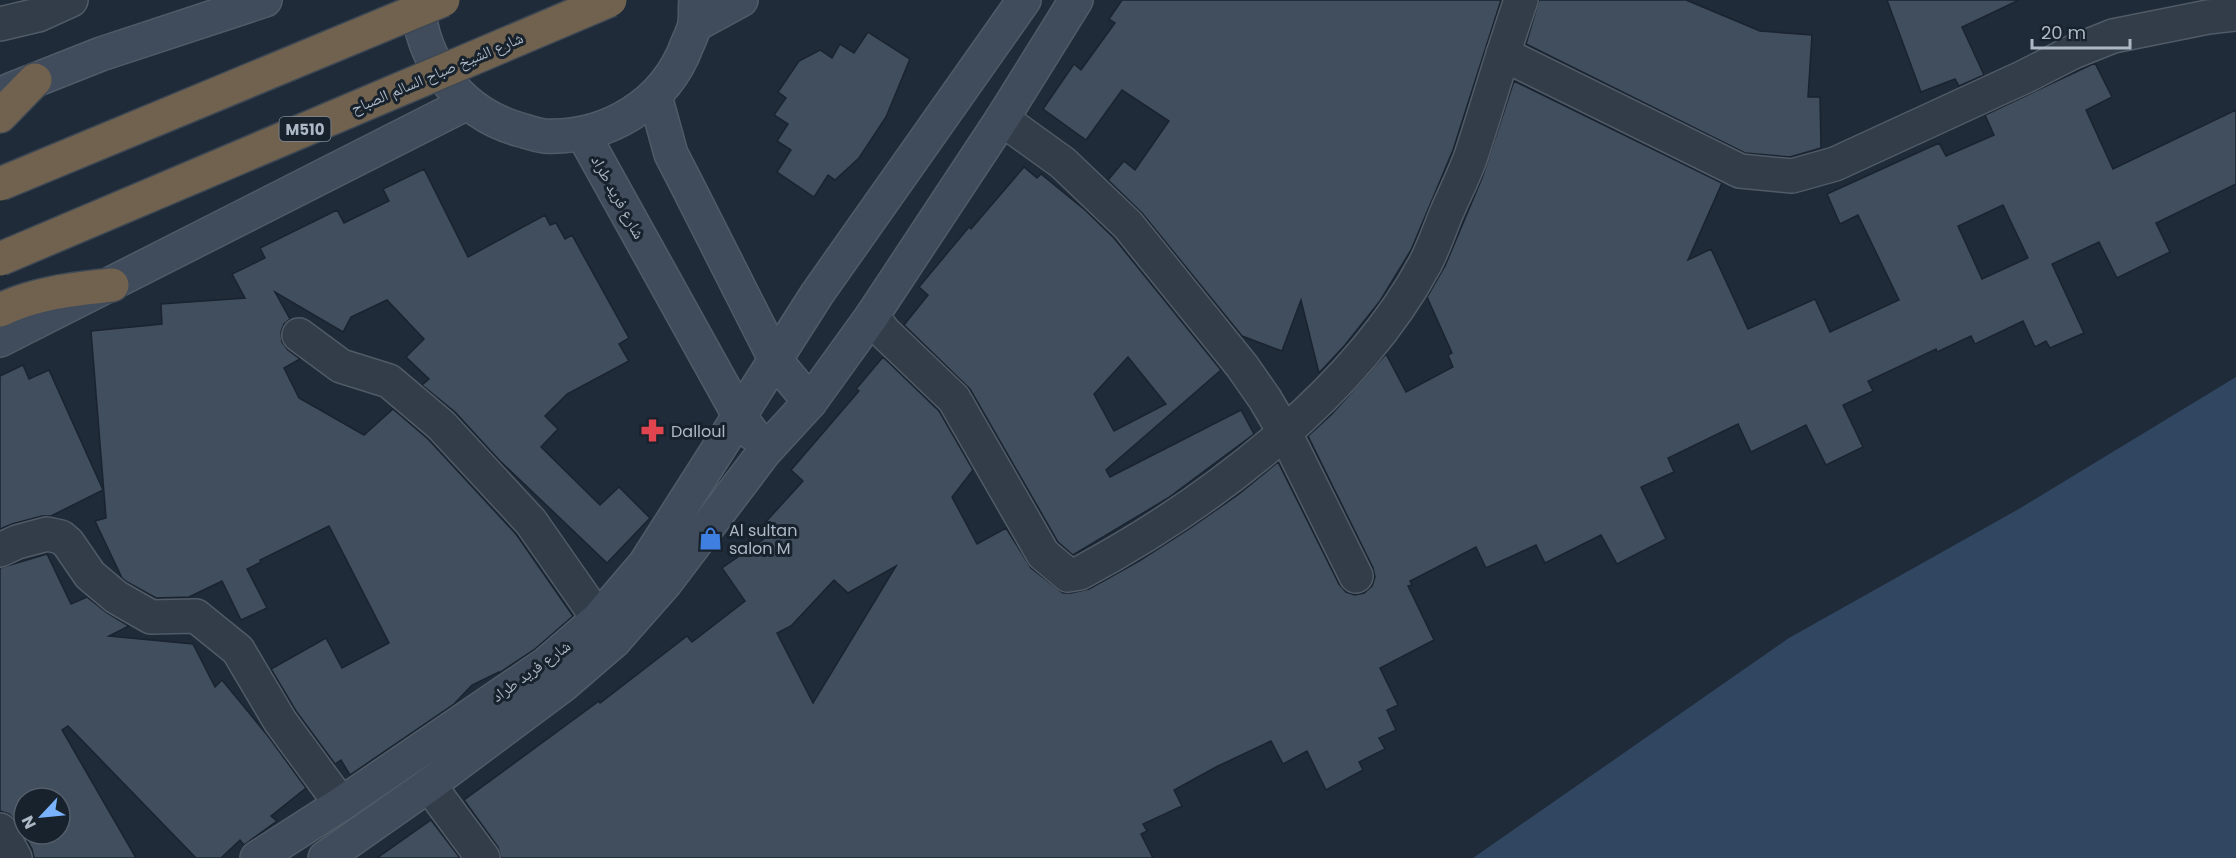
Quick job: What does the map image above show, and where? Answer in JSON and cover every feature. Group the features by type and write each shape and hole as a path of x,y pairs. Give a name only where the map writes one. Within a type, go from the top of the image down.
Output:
{"highway":[{"path":"0,184 443,0"},
{"name":"شارع الشيخ صباح السالم الصباح","path":"0,259 610,0"},
{"path":"0,116 35,80"},
{"path":"0,310 24,299 62,290 112,285"}],"street":[{"path":"0,24 38,15 71,0"},
{"path":"0,94 101,54 265,0"},
{"path":"418,0 419,17 428,49 444,79 467,103 502,125 542,136 583,134 622,121 655,96 680,63 695,12 741,0"},
{"name":"شارع فريد طراد","path":"325,858 429,786 563,685 606,630 645,564 817,294 1024,0"},
{"name":"شارع فريد طراد","path":"257,858 341,804 546,664 606,630 666,582 765,451 810,402 872,316 1002,119 1076,0"},
{"path":"872,316 884,332 954,399 1043,554 1068,575 1080,573 1163,524 1285,433 1328,394 1380,332 1425,264 1470,158 1521,0"},
{"path":"1503,54 1729,167 1740,171 1792,176 1835,164 2073,52 2113,36 2208,17 2236,14"},
{"path":"655,96 671,154 776,361 810,402"},
{"path":"0,340 467,103"},
{"path":"1002,119 1063,163 1128,225 1242,366 1266,399 1285,433 1356,576"},
{"name":"شارع فريد طراد","path":"583,134 740,417 765,451"},
{"path":"299,335 341,366 389,381 441,425 531,522 606,630"},
{"path":"0,550 17,542 47,534 61,537 68,543 90,574 116,597 151,617 196,616 238,650 280,721 341,804"},
{"path":"429,786 483,858"},
{"path":"0,830 15,858"}],"water":[{"path":"2236,377 2236,858 1473,858 1789,638 2017,510"}],"building":[{"path":"1122,0 1501,0 1453,150 1411,250 1380,301 1319,373 1301,300 1282,351 1242,336 1142,213 1108,180 1124,161 1135,170 1169,121 1122,90 1086,140 1043,109 1074,64 1081,70 1115,23 1109,19"},
{"path":"1539,0 1686,0 1760,31 1812,35 1808,97 1820,97 1821,148 1790,157 1745,153 1526,44"},
{"path":"1887,0 2019,0 1962,27 1984,75 1959,86 1955,79 1921,92"},
{"path":"868,32 910,59 886,117 859,158 835,180 828,175 814,197 777,172 791,150 777,141 788,124 774,115 786,98 778,92 799,61 820,50 832,58 840,44 854,53"},
{"path":"2095,63 2112,97 2086,110 2113,169 2236,110 2236,184 2156,223 2170,252 2117,278 2099,242 2052,264 2084,333 2050,348 2046,341 2035,347 2023,321 1975,344 1971,336 1937,352 1936,349 1868,381 1873,391 1843,405 1863,447 1826,465 1806,425 1751,452 1738,424 1668,458 1674,472 1641,487 1666,539 1617,564 1601,535 1545,563 1536,545 1486,568 1476,547 1410,581 1412,585 1408,586 1434,640 1380,668 1398,705 1387,710 1396,730 1379,738 1385,749 1359,762 1363,770 1326,790 1307,751 1283,764 1271,741 1174,790 1182,806 1143,824 1147,831 1141,834 1153,858 501,858 498,847 464,800 599,701 600,703 687,636 692,642 745,601 722,568 771,534 762,526 803,481 791,470 859,391 856,389 883,357 939,411 973,470 952,497 977,544 1006,528 1031,568 1063,593 1089,589 1139,561 1239,494 1278,462 1339,584 1346,592 1355,595 1364,593 1372,586 1375,577 1373,568 1308,436 1332,414 1386,354 1406,392 1453,367 1448,355 1452,353 1427,297 1445,266 1482,178 1514,81 1722,183 1688,260 1711,249 1748,329 1815,299 1830,332 1899,300 1858,215 1840,224 1827,194 1939,143 1946,156 1994,135 1985,115","holes":["2003,205 2028,258 1982,279 1958,226","896,566 813,703 777,633 791,626 834,580 848,593"]},
{"path":"1024,167 1037,178 1041,174 1085,210 1114,238 1221,370 1106,470 1110,477 1241,410 1254,434 1168,498 1073,555 1058,542 970,389 904,325 928,295 919,287 969,227 971,229","holes":["1128,357 1166,404 1114,431 1094,394"]},
{"path":"424,169 468,257 545,215 550,225 556,223 565,239 572,235 629,338 619,344 629,361 567,394 545,416 558,429 541,447 600,505 619,487 650,518 607,563 500,461 455,412 422,385 429,379 406,357 424,339 387,300 351,317 343,332 275,292 290,319 284,324 281,332 282,342 300,359 284,368 299,398 364,435 393,409 428,439 516,534 573,616 535,649 499,673 472,685 454,704 350,775 341,760 335,764 296,711 271,669 326,638 342,668 389,643 329,526 260,560 261,562 247,569 267,608 241,620 222,581 189,597 156,598 122,578 95,521 106,518 91,331 162,324 161,304 245,298 232,274 265,258 260,248 337,210 344,223 389,201 383,189"},
{"path":"23,365 29,379 49,370 103,490 51,516 42,516 0,529 0,376"},
{"path":"47,554 71,604 87,597 107,613 129,626 109,636 193,644 215,687 222,680 268,736 306,788 271,816 277,821 244,845 240,840 221,858 196,858 68,726 62,730 136,858 34,858 30,846 72,846 72,786 12,786 12,817 0,811 0,568"},
{"path":"431,820 460,858 377,858"}],"place":[{"name":"Dalloul","path":"653,431"},
{"name":"Al sultan salon M","path":"711,539"}]}
